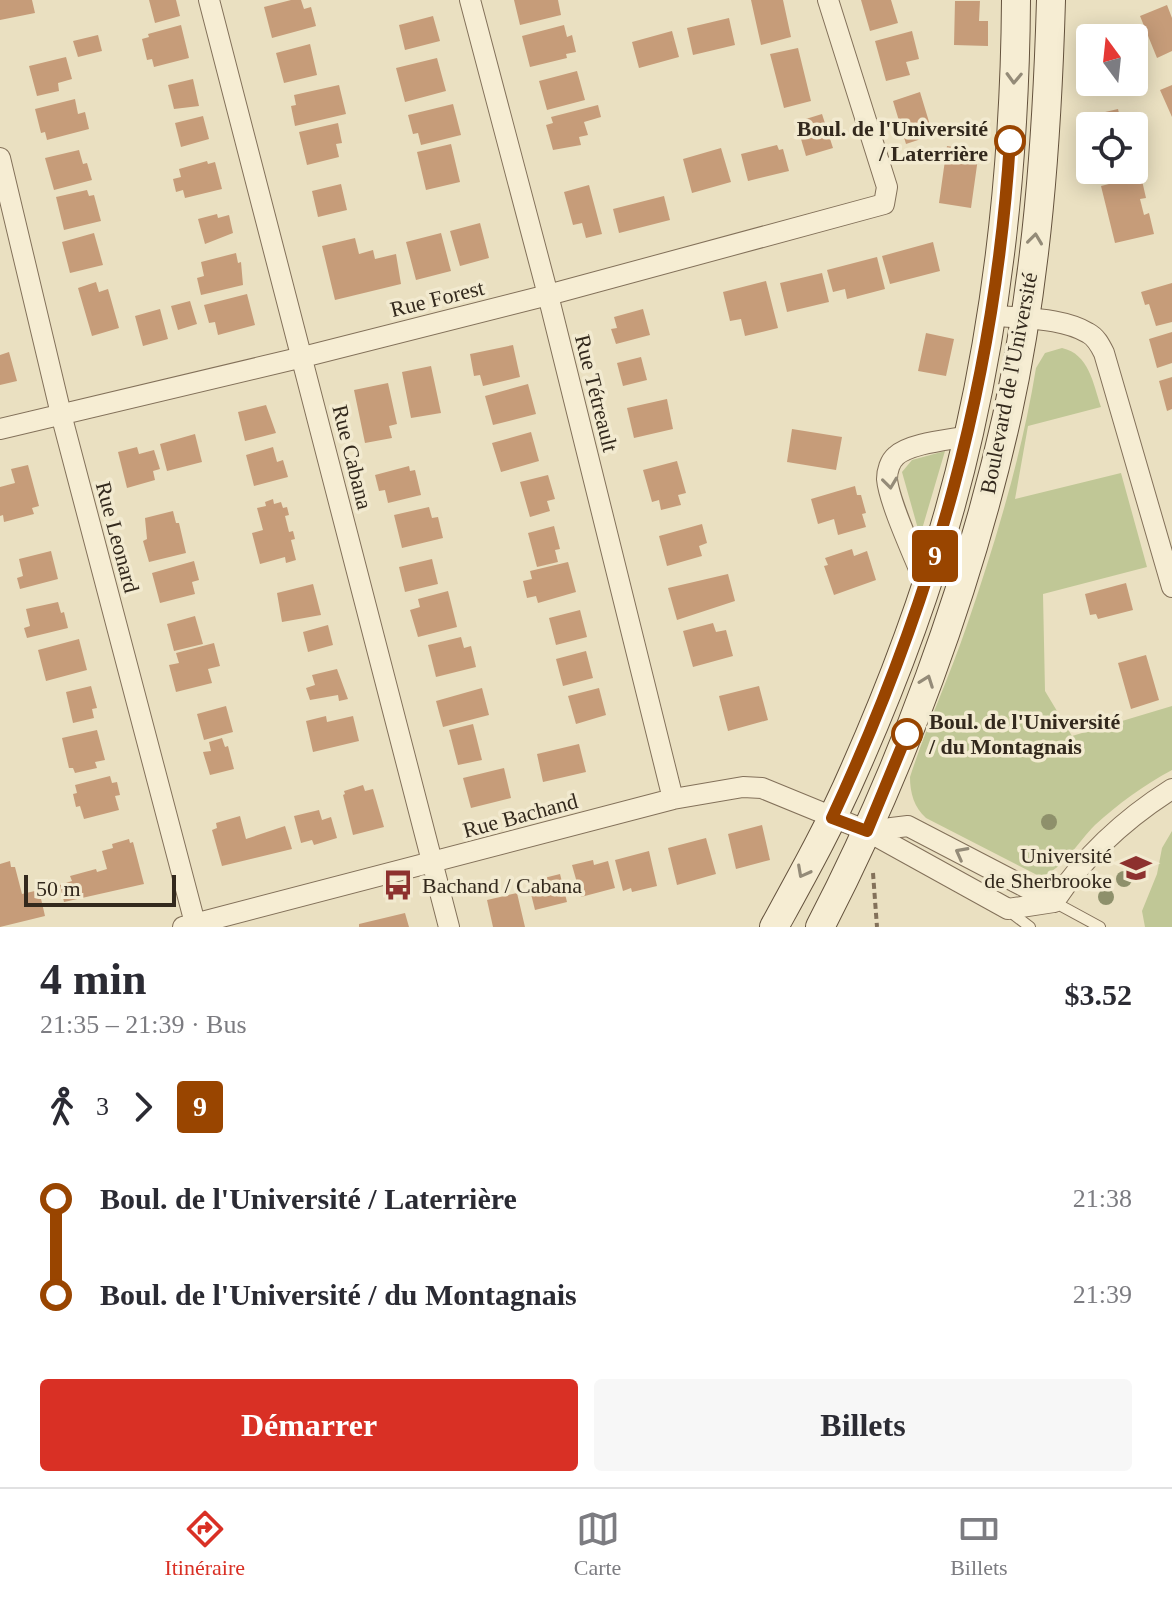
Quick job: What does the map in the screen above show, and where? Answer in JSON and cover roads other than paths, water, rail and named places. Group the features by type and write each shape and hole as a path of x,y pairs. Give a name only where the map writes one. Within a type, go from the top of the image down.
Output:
{"main road":[{"name":"Boulevard de l'Université","path":"774,927 832,818 874,723 926,586 969,436 991,315 1009,163 1016,0"},
{"name":"Boulevard de l'Université","path":"820,927 867,831 912,720 964,573 987,496 1007,414 1024,319 1043,167 1051,0"}],"street":[{"name":"Rue Cabana","path":"209,0 449,927"},
{"name":"Rue Tétreault","path":"470,0 548,295 673,799"},
{"name":"Rue Forest","path":"0,429 548,295 884,204 887,187 828,0"},
{"name":"Rue Leonard","path":"0,158 61,414 192,926"},
{"path":"991,315 1070,326 1096,339 1104,353 1172,587"},
{"name":"Boulevard de l'Université","path":"926,586 891,494 887,477 889,465 896,455 912,448 969,436"},
{"name":"Rue Bachand","path":"192,926 673,799 743,787 762,788 867,831 1008,909"},
{"path":"1008,909 1054,902 1107,839 1172,789"},
{"name":"Rue Bachand","path":"867,831 908,826 1054,902"}],"lane":[{"path":"1054,902 1100,927"},
{"path":"1008,909 1030,927"}],"place":[{"name":"Boul. de l'Université / Laterrière","path":"1010,141"},
{"name":"Boul. de l'Université / du Montagnais","path":"907,734"},
{"name":"Université de Sherbrooke","path":"1136,868"},
{"name":"Bachand / Cabana","path":"398,885"}]}
